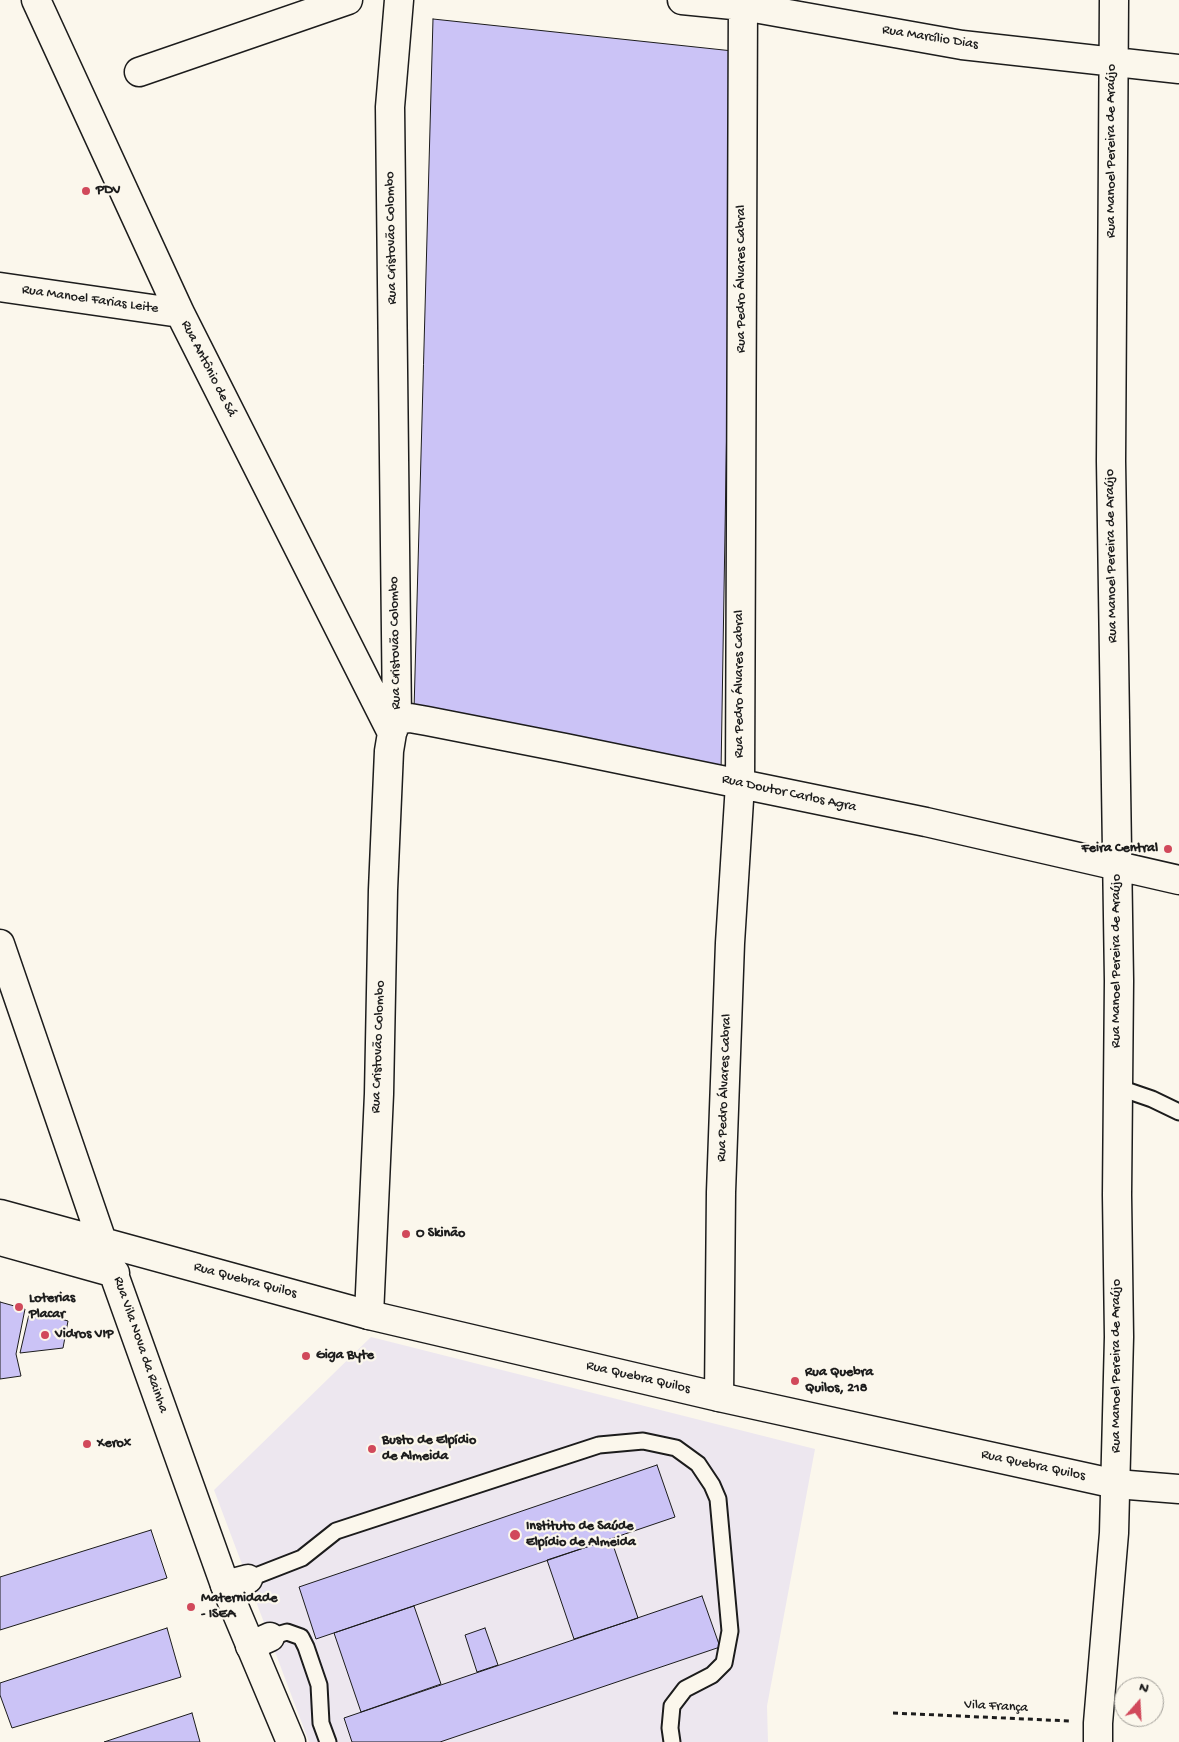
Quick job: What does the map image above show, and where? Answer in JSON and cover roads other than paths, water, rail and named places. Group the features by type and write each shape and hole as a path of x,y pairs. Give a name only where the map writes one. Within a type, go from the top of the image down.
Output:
{"street":[{"name":"Rua Antônio de Sá","path":"36,0 180,313 395,726"},
{"path":"139,72 348,0"},
{"name":"Rua Cristovão Colombo","path":"369,1315 378,1094 384,860 389,751 395,726 390,108 399,0"},
{"name":"Rua Marcílio Dias","path":"682,0 743,3 962,45 1179,69"},
{"name":"Rua Manoel Pereira de Araújo","path":"1098,1732 1109,1604 1116,1484 1119,1337 1117,1087 1119,981 1111,461 1114,0"},
{"name":"Rua Pedro Álvares Cabral","path":"719,1397 721,1192 730,943 740,784 743,3"},
{"name":"Rua Manoel Farias Leite","path":"0,287 180,313"},
{"name":"Rua Doutor Carlos Agra","path":"395,726 410,718 426,721 926,822 1179,880"},
{"name":"Rua Vila Nova da Rainha","path":"0,944 102,1241 260,1642 291,1742"},
{"name":"Rua Quebra Quilos","path":"0,1214 369,1315 719,1397 1116,1484 1179,1489"},
{"path":"0,1241 115,1273"}],"lane":[{"path":"1117,1087 1152,1099 1179,1112"},
{"path":"236,1582 302,1558 336,1532 599,1445 643,1441 676,1448 698,1464 712,1485 718,1499 730,1631 724,1662 712,1675 684,1689 672,1706 670,1728 672,1742"},
{"path":"260,1642 287,1632 301,1637 319,1685 321,1723 328,1742"}],"place":[{"name":"PDV","path":"86,191"},
{"name":"Feira Central","path":"1168,849"},
{"name":"O Skinão","path":"406,1234"},
{"name":"Loterias Placar","path":"19,1307"},
{"name":"Vidros VIP","path":"45,1335"},
{"name":"Giga Byte","path":"306,1356"},
{"name":"Rua Quebra Quilos, 218","path":"795,1381"},
{"name":"Xerox","path":"87,1444"},
{"name":"Busto de Elpídio de Almeida","path":"372,1449"},
{"name":"Instituto de Saúde Elpídio de Almeida","path":"515,1535"},
{"name":"Maternidade - ISEA","path":"191,1607"}]}
